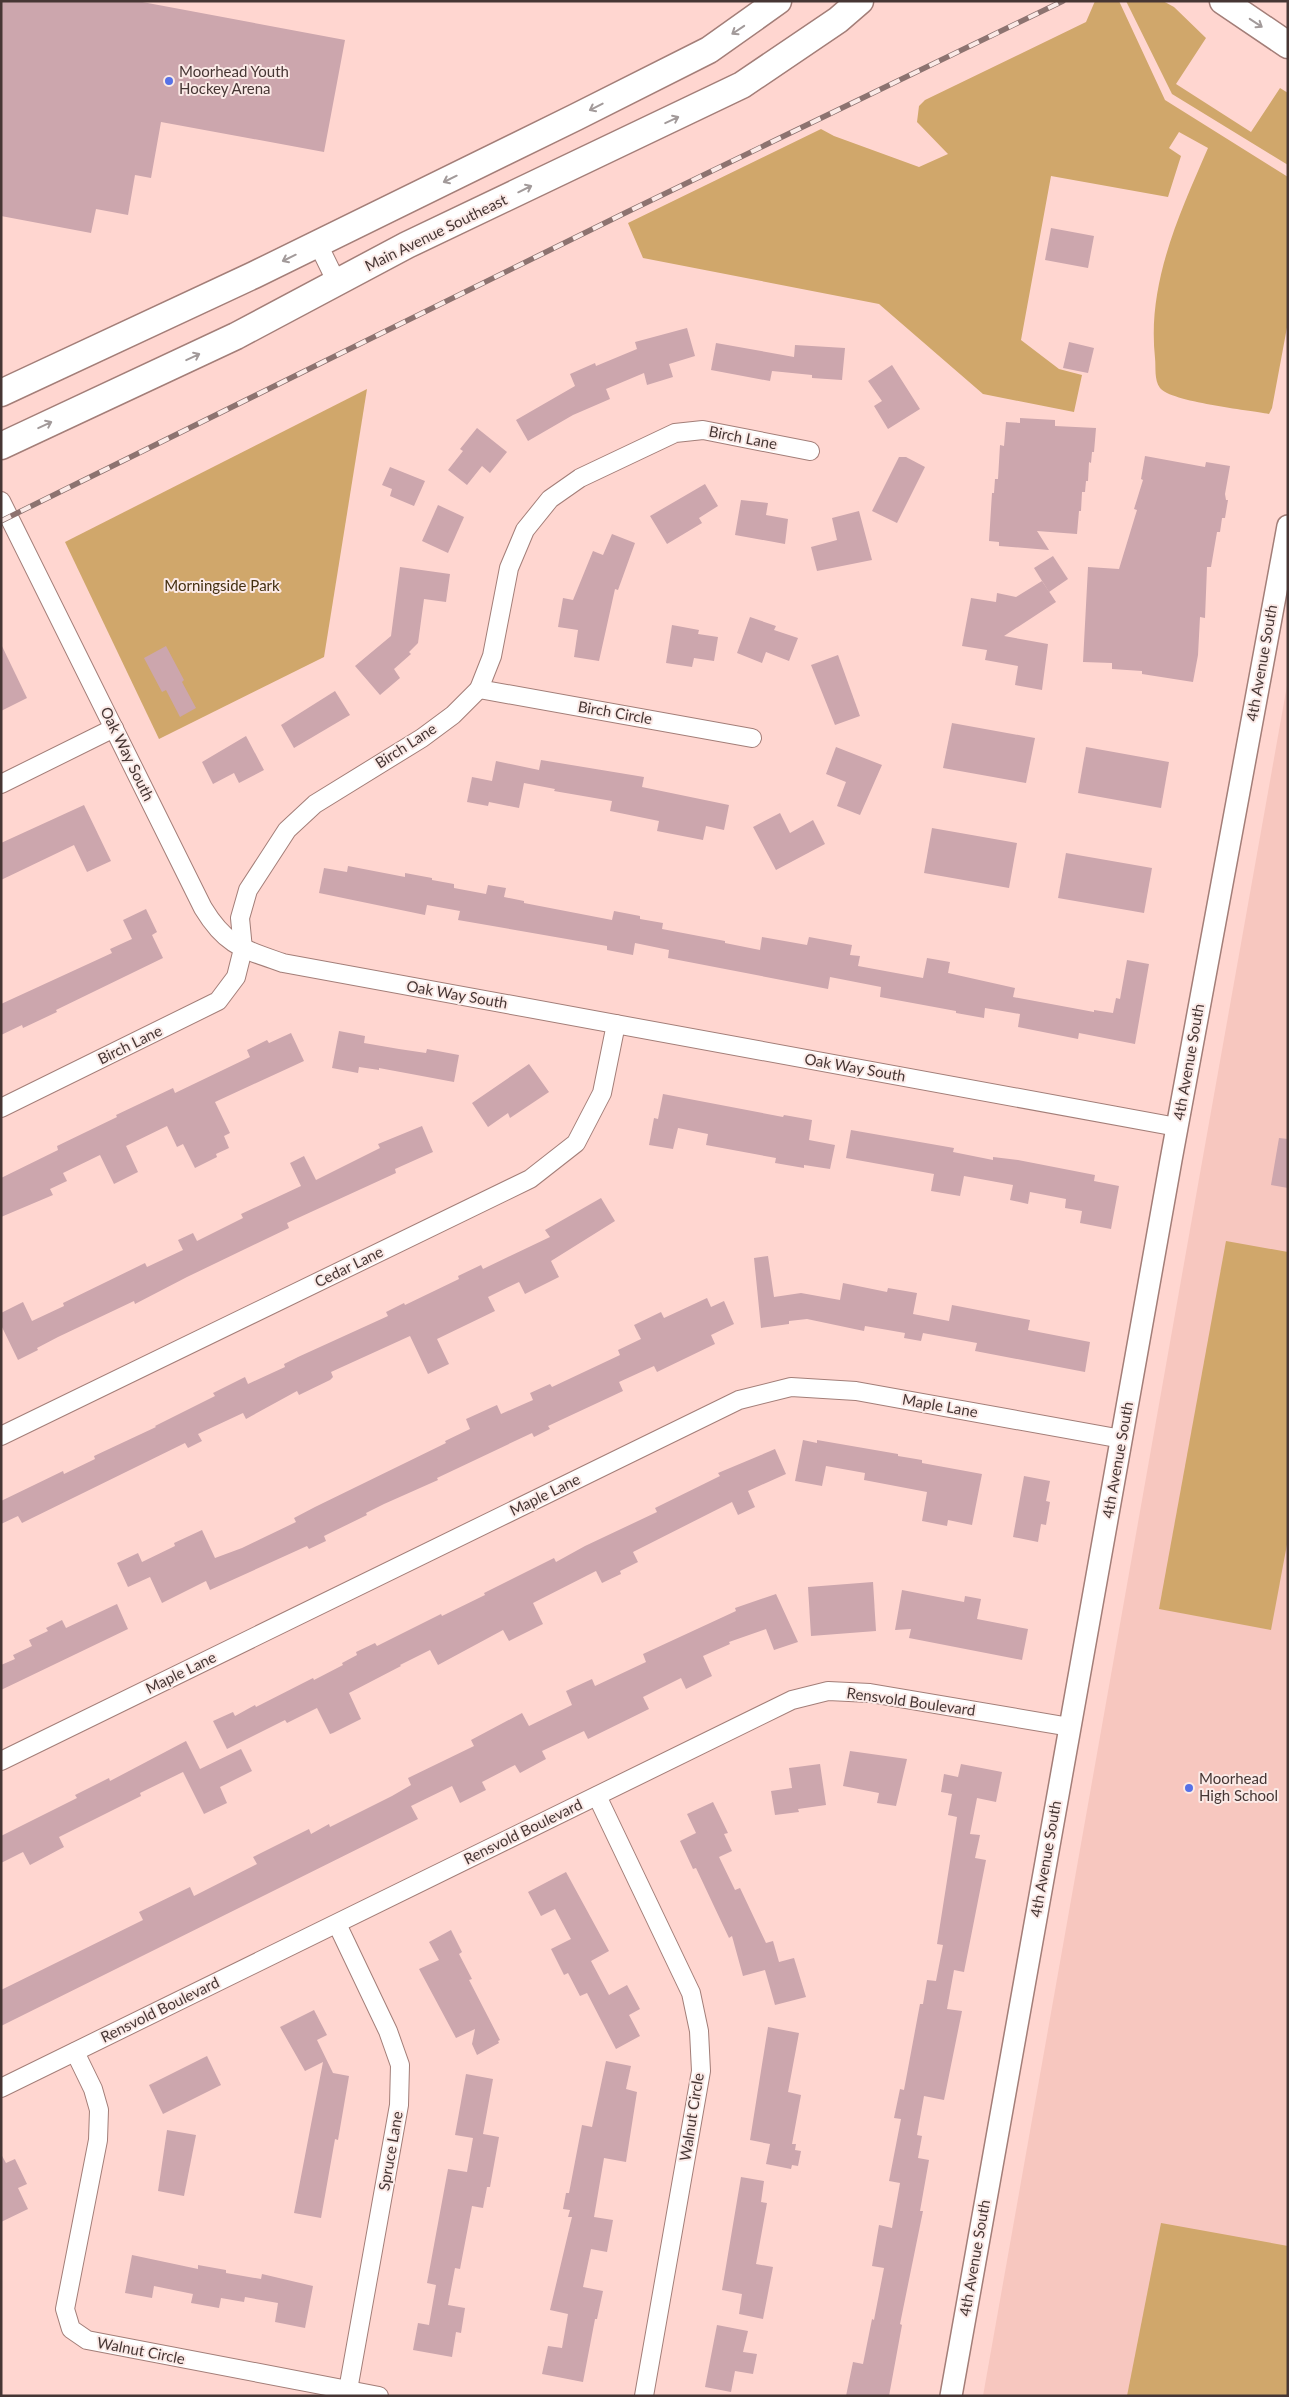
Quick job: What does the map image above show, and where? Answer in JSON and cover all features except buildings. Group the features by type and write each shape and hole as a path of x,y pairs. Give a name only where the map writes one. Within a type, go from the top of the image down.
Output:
{"main road":[{"path":"1,394 318,244 709,50 778,1"},
{"name":"Main Avenue Southeast","path":"1,446 236,336 407,245 742,85 830,25 860,1"},
{"path":"1223,1 1288,44"}],"street":[{"path":"318,244 337,283"},
{"name":"Birch Lane","path":"1,1108 218,1001 236,977 243,950 240,918 248,890 287,830 315,804 422,738 446,721 479,689 492,656 509,568 525,530 550,499 580,478 675,433 703,430 810,451"},
{"name":"Oak Way South","path":"1,501 203,908 216,930 243,950 283,963 1177,1127"},
{"name":"4th Avenue South","path":"951,2396 1177,1127 1288,526"},
{"name":"Birch Circle","path":"479,689 752,738"},
{"path":"1,784 114,728"},
{"name":"Cedar Lane","path":"1,1436 530,1179 576,1143 602,1093 616,1024"},
{"name":"Maple Lane","path":"1,1761 739,1400 791,1387 856,1391 1122,1439"},
{"name":"Rensvold Boulevard","path":"1,2088 792,1700 828,1691 870,1693 1070,1727"},
{"name":"Walnut Circle","path":"597,1796 690,1993 698,2031 701,2071 644,2396"},
{"name":"Spruce Lane","path":"337,1924 388,2031 400,2065 399,2105 348,2390"},
{"name":"Walnut Circle","path":"75,2052 93,2089 99,2110 98,2140 65,2309 71,2330 87,2340 379,2396"}],"shaded area":[{"name":"Moorhead High School","path":"1288,680 1288,2396 983,2396 1199,1179"}],"green space":[{"path":"1095,1 1119,1 1165,100 1288,177 1288,322 1272,408 1269,414 1211,405 1179,397 1167,393 1160,388 1157,381 1154,330 1161,276 1176,224 1208,148 1179,132 1169,148 1181,156 1168,197 1051,176 1021,340 1059,369 1082,375 1074,412 983,394 879,304 643,258 628,223 821,129 834,136 919,167 948,154 917,122 919,106 925,100 1086,22"},
{"path":"1126,1 1163,1 1174,7 1206,38 1176,84 1251,132 1280,88 1288,93 1288,165 1172,94"},
{"name":"Morningside Park","path":"367,389 324,657 159,739 65,542"},
{"path":"1226,1241 1288,1252 1288,1539 1271,1630 1159,1609"},
{"path":"1161,2223 1288,2246 1288,2396 1127,2396"}],"railway":[{"path":"1,521 627,212 1063,1"}],"place":[{"name":"Moorhead Youth Hockey Arena","path":"169,81"},
{"name":"Moorhead High School","path":"1189,1788"}]}
